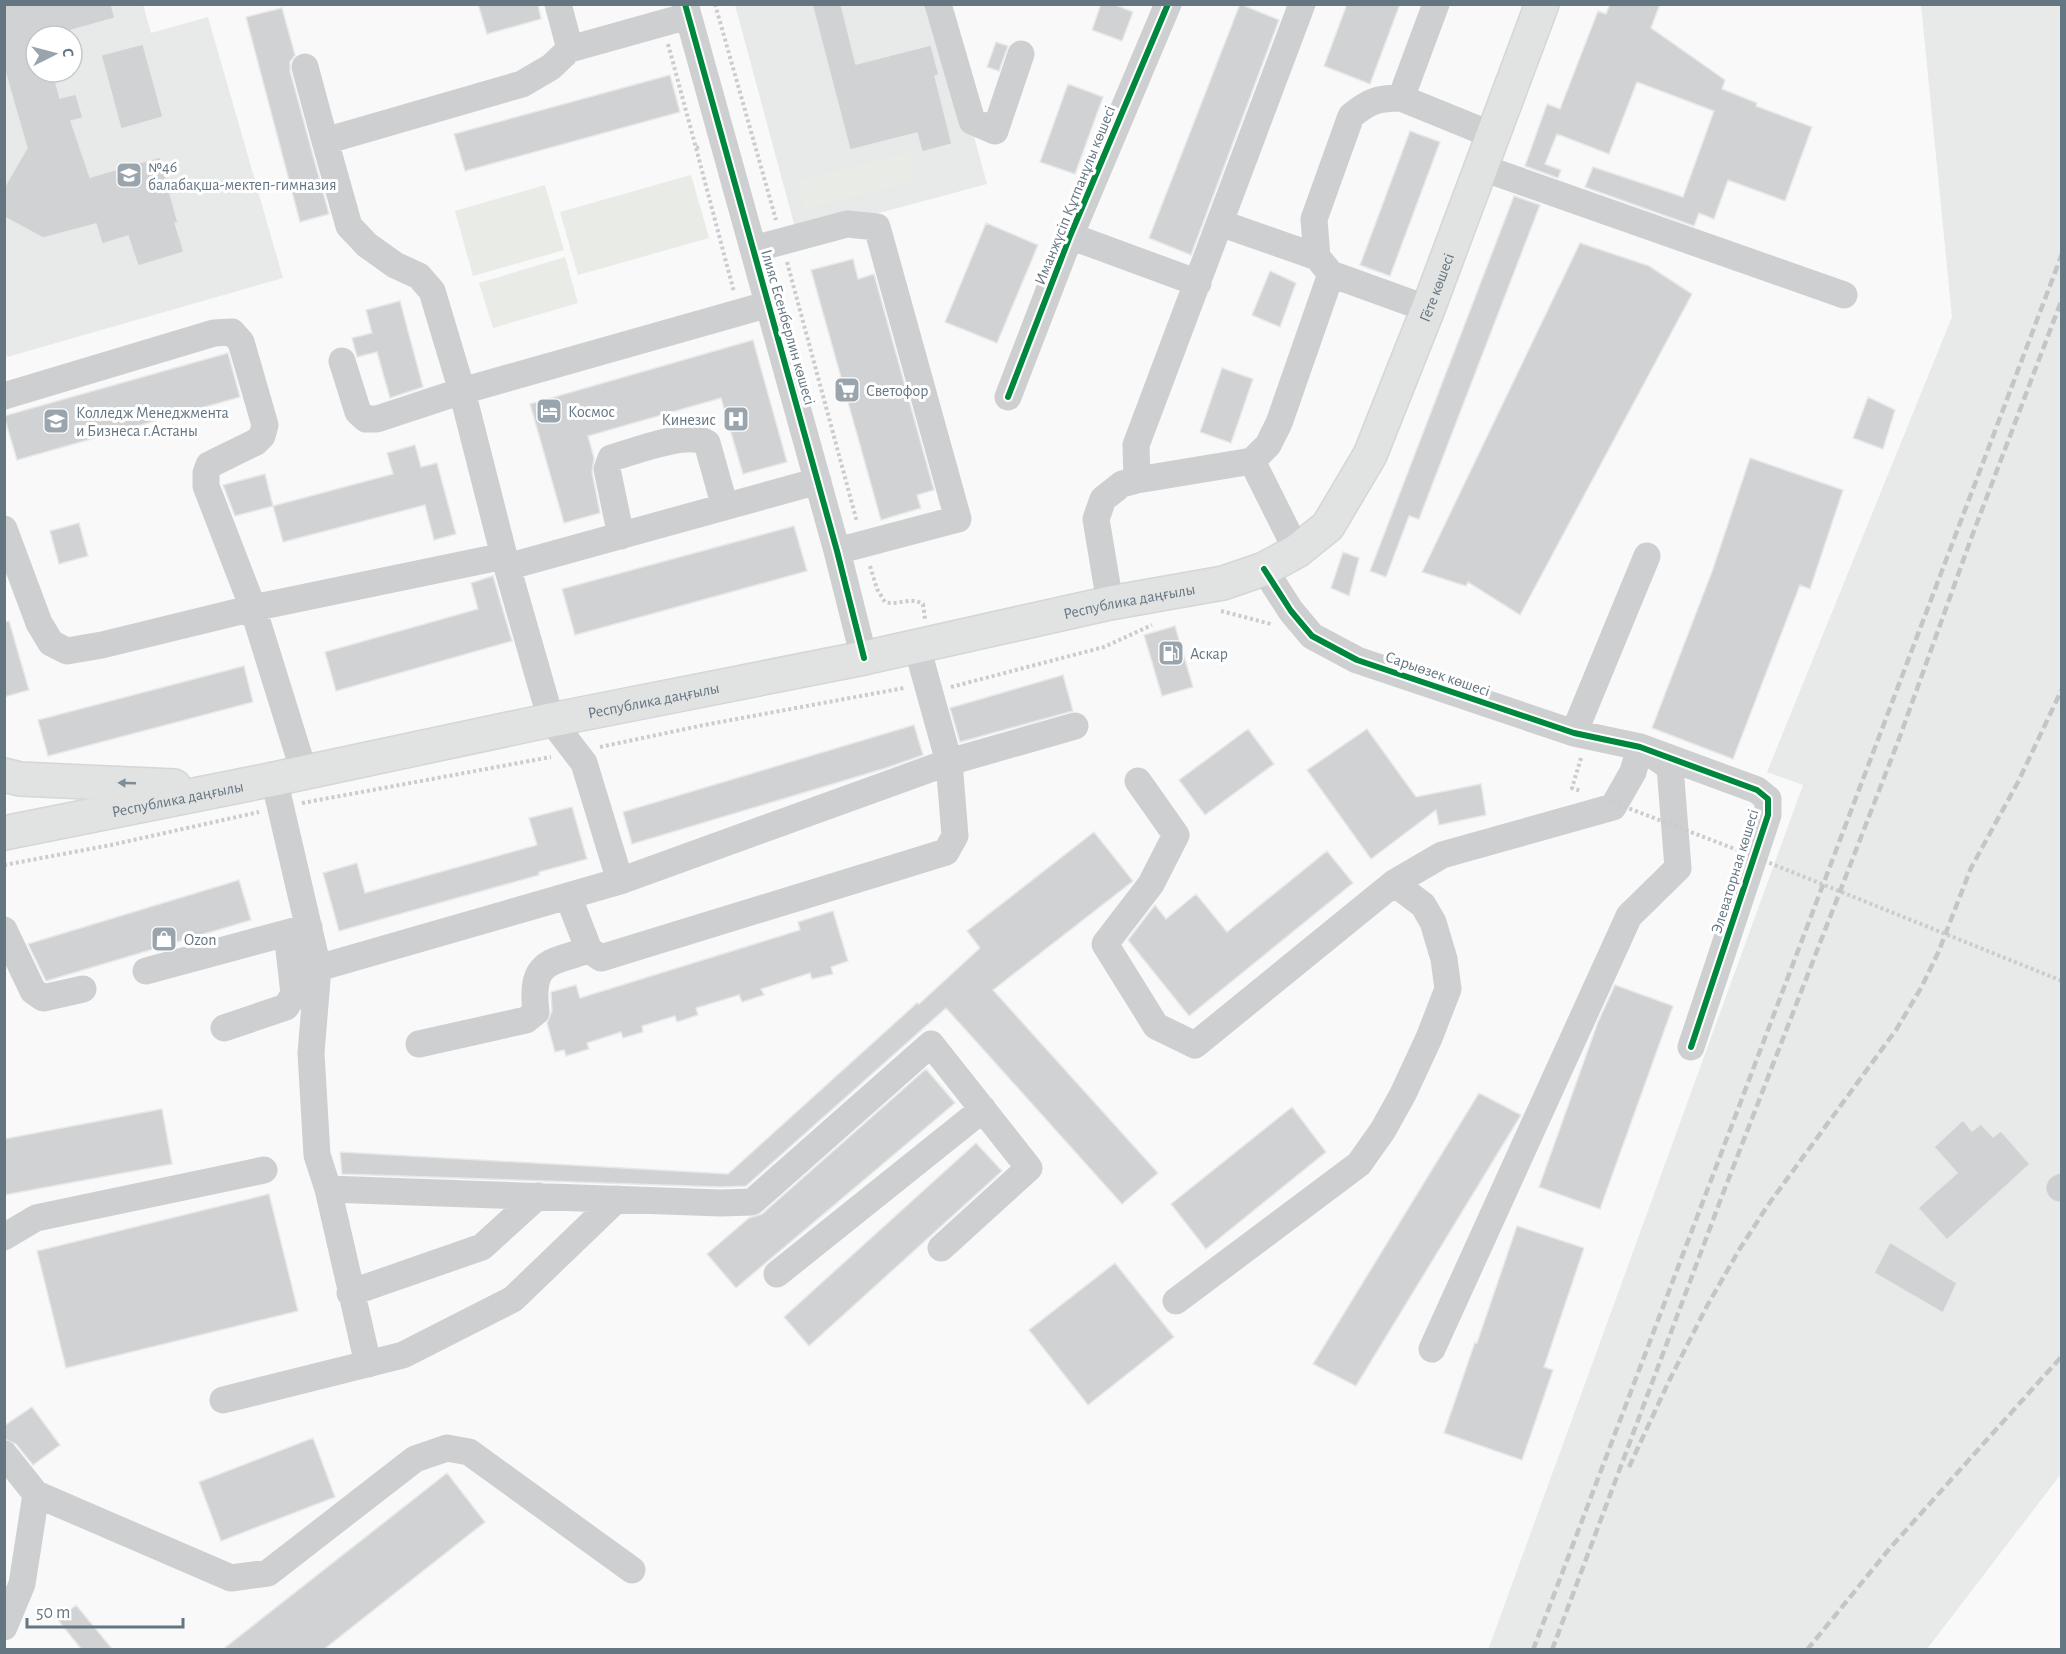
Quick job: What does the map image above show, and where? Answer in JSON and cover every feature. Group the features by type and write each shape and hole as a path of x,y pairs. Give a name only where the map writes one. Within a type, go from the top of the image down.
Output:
{"main road":[{"name":"Гёте көшесі","path":"1297,551 1328,525 1370,455 1428,309 1542,4"},
{"name":"Республика даңғылы","path":"4,833 227,788 286,786 551,720 917,647 1110,603 1223,583 1264,569 1297,551"},
{"path":"4,775 20,779 227,788"}],"street":[{"path":"558,4 570,48"},
{"path":"938,4 972,121 995,131 1021,54"},
{"name":"Иманжүсіп Құтпанұлы көшесі","path":"1008,397 1070,236 1168,4"},
{"path":"1137,480 1136,445 1302,4"},
{"path":"1401,98 1436,4"},
{"path":"326,141 522,84 551,68 570,48 687,10"},
{"name":"Ілияс Есенберлин көшесі","path":"687,10 818,481 864,658"},
{"path":"305,67 349,226 366,245 395,265 418,276 432,291 462,391 506,561 551,720 584,763 620,880"},
{"path":"1110,603 1096,519 1103,499 1122,484 1137,480 1252,461 1268,446 1279,423 1324,266 1314,219 1351,116 1365,104 1380,98 1401,98 1492,135"},
{"path":"1480,167 1844,295"},
{"path":"1220,223 1428,309"},
{"path":"754,249 847,224 877,227 958,519 837,551"},
{"path":"1070,236 1198,283"},
{"path":"342,361 358,412 366,419 377,419 462,391 769,304"},
{"path":"4,396 214,333 232,332 242,342 265,425 262,436 256,442 209,465 206,486 253,608 286,786 298,930 294,994 286,1007 224,1028"},
{"path":"621,536 607,469 611,458 686,438 701,439 707,443 725,507"},
{"path":"1252,461 1297,551"},
{"path":"4,529 39,623 51,643 67,651 102,645 253,608 506,561 621,536 818,481"},
{"path":"1578,743 1647,556"},
{"name":"Сарыөзек көшесі","path":"1264,569 1291,610 1312,636 1357,660 1578,743 1640,747"},
{"path":"568,896 589,950 601,958 946,852 955,836 949,762 917,647"},
{"path":"318,968 620,880 949,762 1075,726"},
{"path":"1138,781 1176,835 1151,884 1105,944 1156,1026 1195,1045 1394,883 1442,855 1612,807 1633,772 1640,747 1670,767 1678,868 1629,916 1432,1349"},
{"name":"Элеваторная көшесі","path":"1640,747 1757,790 1768,800 1768,815 1691,1047"},
{"path":"1176,1301 1359,1164 1383,1130 1403,1094 1429,1038 1448,989 1444,959 1433,922 1423,905 1394,883"},
{"path":"4,930 33,991 43,998 83,989"},
{"path":"298,930 318,968 310,1053 317,1155 328,1189 368,1364"},
{"path":"146,971 298,930"},
{"path":"419,1044 526,1020 536,1012 534,993 539,974 547,963 589,950"},
{"path":"328,1189 721,1203 752,1202 931,1044 1029,1168 941,1248"},
{"path":"777,1274 983,1109"},
{"path":"4,1237 36,1218 264,1170"},
{"path":"351,1293 482,1247 538,1196"},
{"path":"223,1400 403,1354 513,1299 617,1199"},
{"path":"4,1454 36,1494 231,1578 268,1573 415,1459 447,1448 469,1452 632,1570"},
{"path":"4,1627 22,1584 36,1494"}],"path":[{"path":"696,148 740,313"},
{"path":"4,865 111,845 286,786 576,753 704,725 927,683"},
{"path":"1578,743 1572,788 1589,794"},
{"path":"1598,797 2061,981"}],"shaded area":[{"name":"№46 балабақша-мектеп-гимназия","path":"4,5 143,5 151,33 208,17 283,278 7,357 4,348"},
{"path":"735,5 938,5 987,184 797,235"},
{"path":"1921,5 2061,5 2061,1474 1927,1649 1488,1650 1803,785 1767,772 1952,317"},
{"path":"909,152 917,181 805,210 797,181"},
{"path":"691,175 709,238 578,275 560,212"},
{"path":"545,185 564,250 473,276 455,211"},
{"path":"565,257 578,303 493,328 479,283"}],"building":[{"path":"4,4 111,4 115,18 84,27 84,24 24,24 24,84 56,84 60,98 76,94 83,118 71,121 90,177 160,157 184,252 138,266 128,236 102,244 96,224 43,238 4,217 4,188 27,148 4,68"},
{"path":"478,4 538,4 541,19 487,34"},
{"path":"812,4 841,4 856,64 931,45 939,75 935,76 952,144 922,152 917,133 850,150"},
{"path":"1101,4 1113,4 1133,12 1122,41 1092,30"},
{"path":"1240,4 1279,20 1191,255 1149,238"},
{"path":"1347,4 1400,4 1370,84 1324,66"},
{"path":"1610,4 1660,4 1651,28 1725,80 1722,89 1757,103 1756,106 1812,127 1785,201 1728,180 1714,219 1699,213 1694,226 1585,187 1593,167 1683,197 1714,111 1637,82 1609,154 1557,134 1545,164 1561,170 1558,178 1525,166 1547,104 1560,109 1598,11 1606,14"},
{"path":"282,8 295,55 290,62 290,71 329,214 300,222 246,17"},
{"path":"996,42 1008,46 999,71 987,67"},
{"path":"143,44 163,117 121,129 101,55"},
{"path":"670,75 680,112 465,171 454,134"},
{"path":"1068,84 1103,97 1075,174 1040,162"},
{"path":"1410,131 1440,142 1390,276 1360,265"},
{"path":"1514,196 1540,205 1419,519 1409,516 1386,577 1370,571"},
{"path":"986,223 1038,245 997,343 945,322"},
{"path":"1580,243 1649,266 1692,294 1520,615 1468,582 1466,586 1422,572"},
{"path":"853,259 858,279 874,274 934,490 917,495 921,508 881,520 811,270"},
{"path":"1270,271 1296,283 1280,327 1252,315"},
{"path":"400,301 423,387 390,398 377,352 357,357 352,338 372,333 366,310"},
{"path":"753,340 787,462 743,474 721,398 588,436 594,458 592,472 600,513 564,523 530,404"},
{"path":"228,353 240,397 17,460 4,416"},
{"path":"1222,368 1253,379 1231,443 1200,432"},
{"path":"1868,397 1895,410 1883,449 1853,438"},
{"path":"415,445 421,467 437,463 456,534 434,540 425,505 283,542 273,506 393,474 387,453"},
{"path":"1750,458 1843,490 1810,589 1800,585 1733,759 1652,728 1713,569"},
{"path":"265,474 273,506 235,516 223,485"},
{"path":"79,523 88,556 59,564 50,531"},
{"path":"794,526 807,571 575,635 562,589"},
{"path":"1343,552 1359,558 1349,596 1331,588"},
{"path":"493,576 512,641 336,691 325,652 478,609 471,583"},
{"path":"9,621 29,690 4,697 4,622"},
{"path":"1175,626 1193,687 1162,696 1144,635"},
{"path":"244,666 253,702 48,756 38,720"},
{"path":"1063,675 1073,711 960,742 950,708"},
{"path":"914,725 923,755 632,844 623,812"},
{"path":"1248,729 1274,764 1205,815 1179,780"},
{"path":"1367,729 1416,797 1481,784 1486,815 1439,825 1436,810 1371,859 1307,770"},
{"path":"572,807 587,859 539,872 539,875 339,931 323,873 357,863 365,893 537,845 529,818"},
{"path":"1094,832 1133,881 993,990 1158,1173 1122,1204 946,1008 746,1186 342,1174 340,1152 728,1174 980,948 967,931"},
{"path":"1327,851 1353,883 1189,1016 1128,940 1155,905 1166,919 1196,894 1227,932"},
{"path":"239,880 251,920 46,981 28,944"},
{"path":"833,911 848,961 831,967 833,974 812,979 810,973 761,989 764,995 742,1002 739,995 696,1008 698,1015 677,1022 675,1016 642,1026 643,1032 623,1038 621,1032 587,1043 589,1049 566,1056 564,1050 555,1052 547,1023 552,1011 551,992 576,985 580,998 800,930 798,922"},
{"path":"1615,985 1673,1006 1600,1209 1539,1187 1598,1022"},
{"path":"926,1069 955,1103 736,1288 707,1254 749,1218 762,1214"},
{"path":"1479,1093 1521,1115 1356,1386 1313,1364"},
{"path":"1292,1107 1326,1152 1206,1249 1171,1204"},
{"path":"162,1109 172,1164 4,1195 4,1139"},
{"path":"1963,1120 1972,1131 1981,1124 1993,1137 2001,1131 2030,1164 1947,1240 1918,1208 1957,1173 1934,1147"},
{"path":"976,1143 1002,1171 809,1346 784,1317"},
{"path":"269,1194 298,1311 66,1368 37,1251"},
{"path":"1517,1226 1584,1248 1544,1367 1553,1370 1522,1460 1444,1433"},
{"path":"1890,1242 1957,1283 1943,1313 1874,1273"},
{"path":"1115,1263 1174,1337 1088,1405 1029,1330"},
{"path":"32,1407 60,1445 33,1465 16,1444 4,1439 4,1426"},
{"path":"313,1438 335,1497 221,1541 199,1482"},
{"path":"447,1473 485,1522 323,1650 222,1650"},
{"path":"76,1605 113,1650 82,1650 58,1620"}],"railway":[{"path":"1533,1650 2062,254"},
{"path":"1552,1650 1722,1196 1899,739 1972,536 2062,299"},
{"path":"1629,1467 1707,1306 1739,1250 1768,1205 1896,1030 1921,988 1938,953 1971,868 2018,782 2062,689"},
{"path":"1807,1650 1890,1548 2062,1356"}],"cycle path":[{"path":"685,4 837,551 864,658"},
{"path":"1008,397 1070,236 1168,4"},
{"path":"1264,569 1291,611 1312,636 1357,660 1574,733 1640,747 1757,790 1768,799 1768,815 1691,1047"}],"place":[{"name":"№46 балабақша-мектеп-гимназия","path":"129,175"},
{"name":"Светофор","path":"847,390"},
{"name":"Космос","path":"549,411"},
{"name":"Кинезис","path":"736,419"},
{"name":"Колледж Менеджмента и Бизнеса г.Астаны","path":"56,421"},
{"name":"Аскар","path":"1171,653"},
{"name":"Ozon","path":"164,939"}]}
